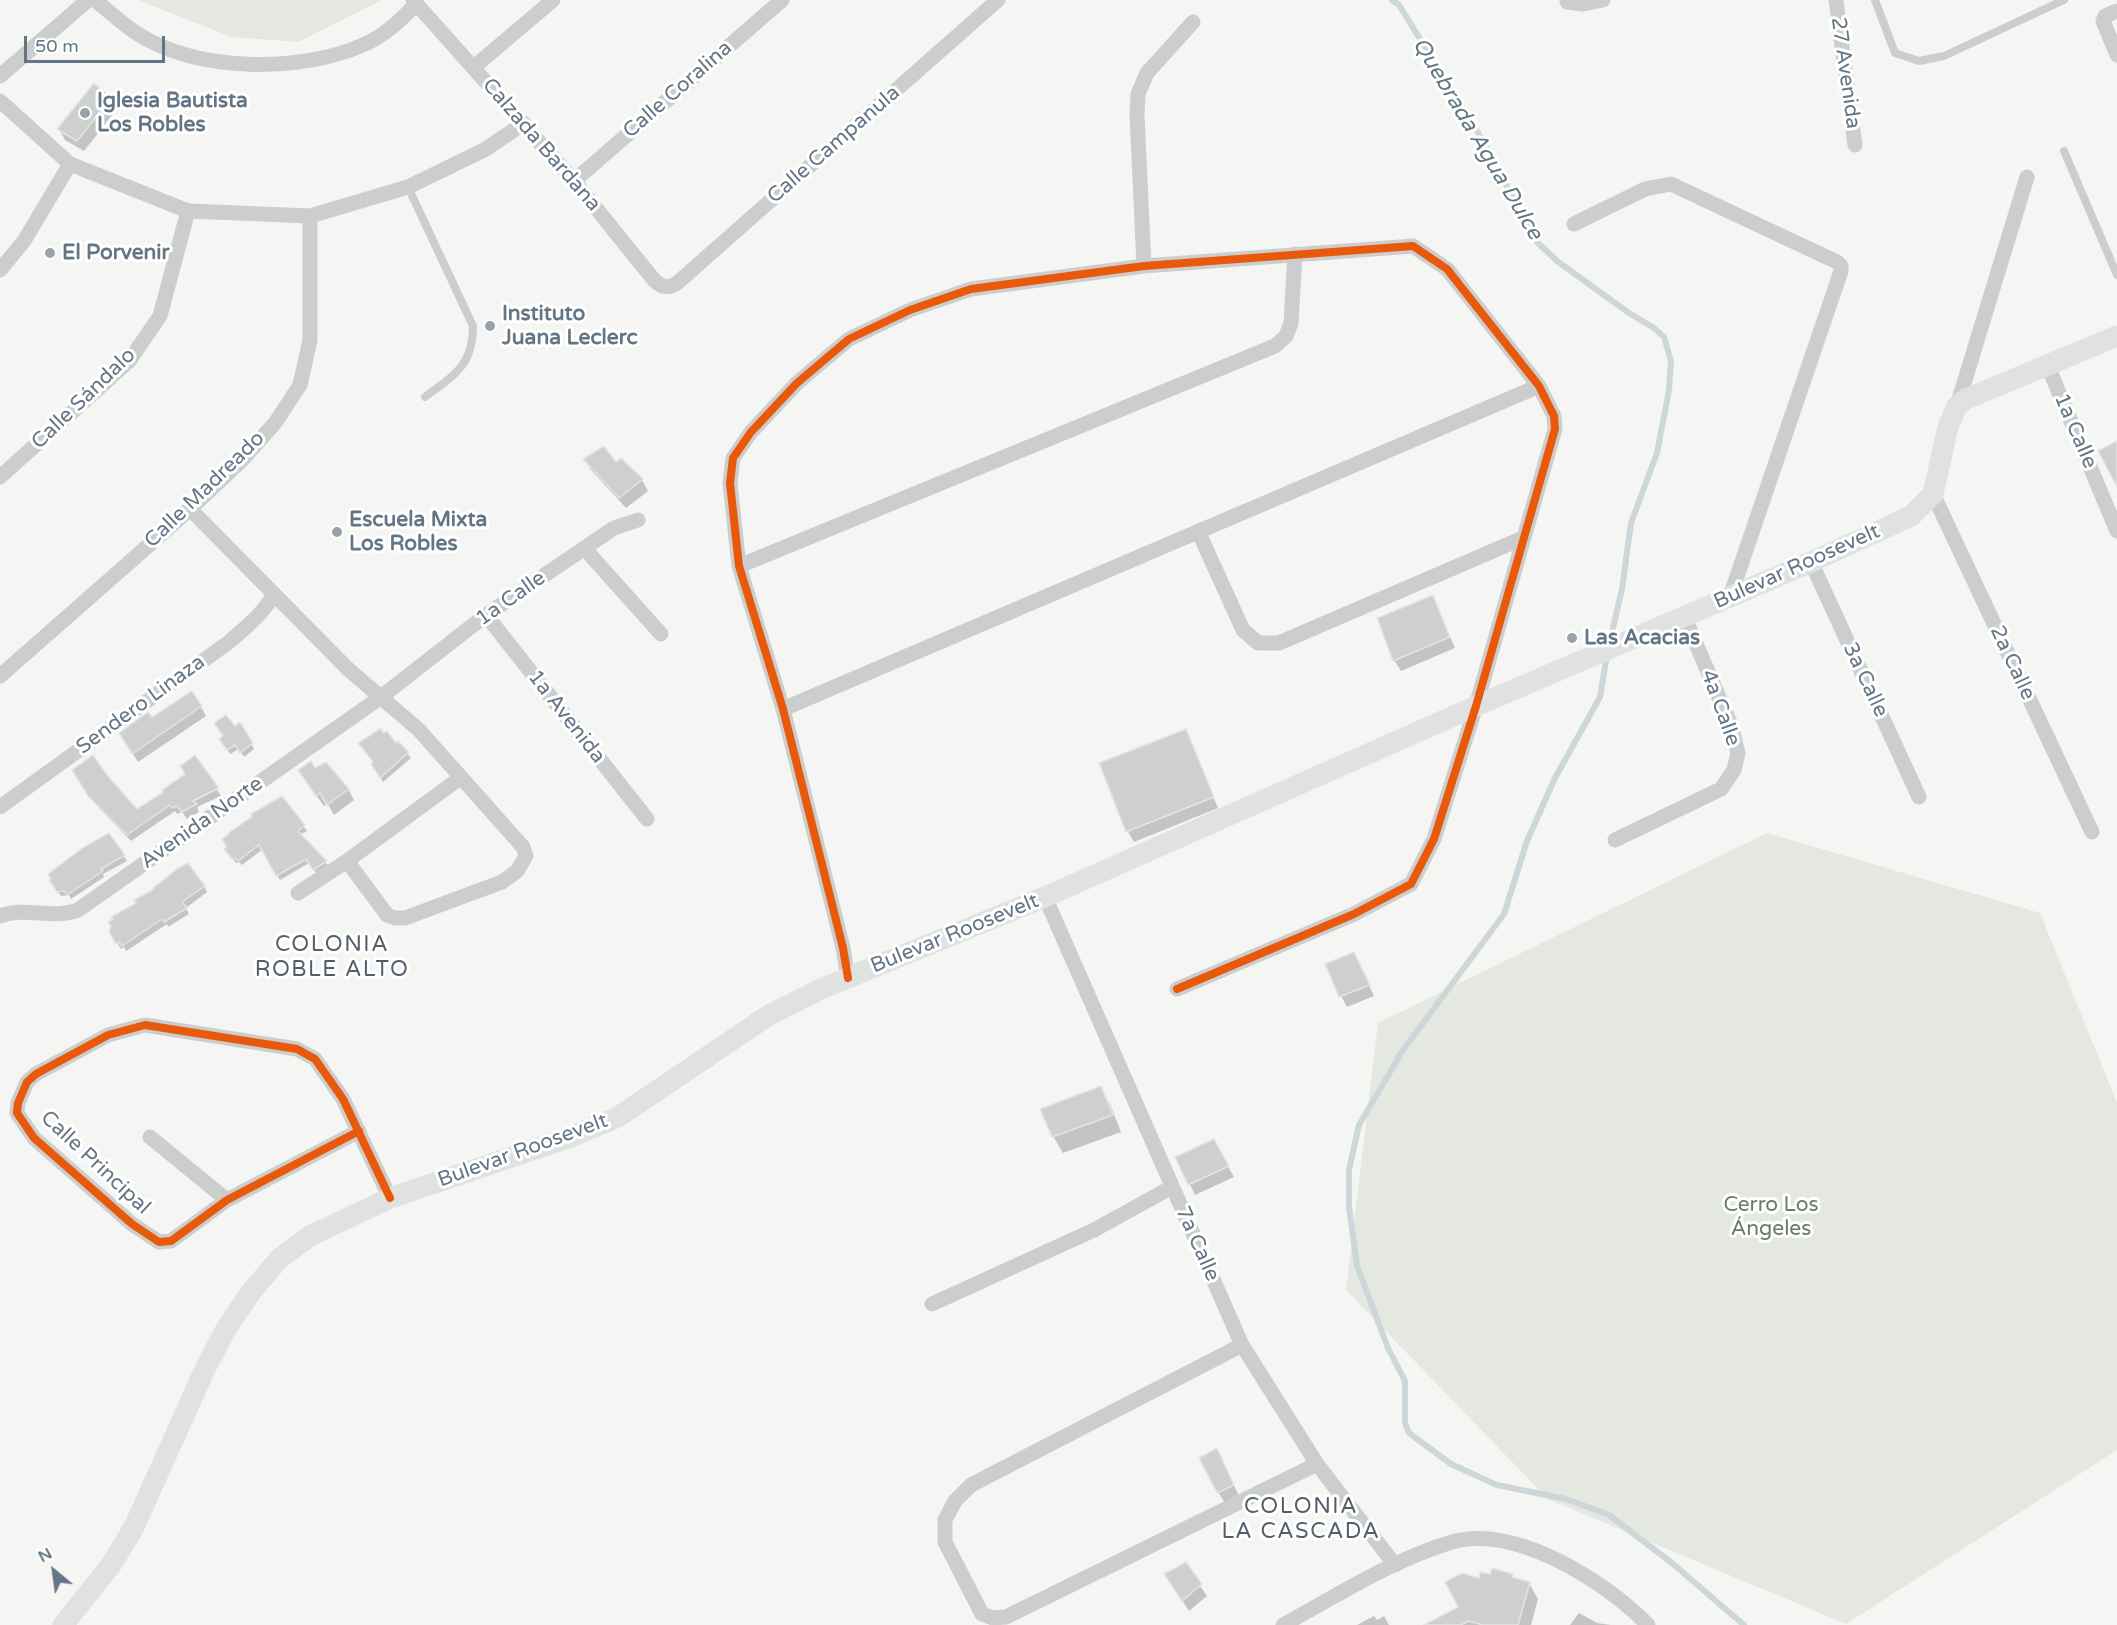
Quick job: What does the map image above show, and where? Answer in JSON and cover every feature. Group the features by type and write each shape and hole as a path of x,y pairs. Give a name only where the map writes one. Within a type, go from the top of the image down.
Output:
{"main road":[{"path":"1933,494 1948,427 1957,406 1966,399 2117,336"},
{"name":"Bulevar Roosevelt","path":"63,1625 111,1565 135,1527 204,1369 226,1329 251,1292 279,1259 310,1236 390,1198 568,1138 618,1117 769,1015 848,978 1045,897 1476,706 1811,562 1911,516 1933,494"}],"street":[{"path":"0,76 88,0"},
{"path":"95,0 138,34 163,46 192,56 248,65 306,61 337,55 365,44 396,25 415,2"},
{"path":"474,67 553,0"},
{"name":"Calle Coralina","path":"574,181 782,0"},
{"name":"Calle Campanula","path":"669,287 676,284 998,0"},
{"path":"1567,2 1583,4 1603,0"},
{"name":"27 Avenida","path":"1836,0 1855,145"},
{"name":"Calzada Bardana","path":"415,2 574,181 654,280 661,286 669,287"},
{"path":"2117,11 2105,16 2103,21 2117,55"},
{"path":"1144,266 1138,94 1147,73 1193,22"},
{"path":"0,101 70,164 188,211 310,216 408,187 486,149 524,123"},
{"path":"0,270 24,241 70,164"},
{"path":"1957,406 2026,177"},
{"path":"1574,224 1645,189 1671,184 1837,262 1841,266 1730,597"},
{"name":"Calle Sándalo","path":"0,477 129,361 160,316 188,211"},
{"name":"Calle Madreado","path":"0,676 242,460 268,431 300,385 310,340 310,216"},
{"path":"848,978 843,948 783,709 739,567 730,483 733,458 751,432 797,383 849,339 910,310 971,289 1144,266 1413,246 1447,269 1539,386 1554,416 1555,429 1476,706 1434,839 1411,884 1354,914 1177,989"},
{"path":"739,567 1275,346 1286,336 1291,322 1295,254"},
{"name":"1a Calle","path":"2047,364 2117,531"},
{"path":"783,709 1539,386"},
{"name":"2a Calle","path":"1933,494 2092,832"},
{"path":"190,508 348,669 386,694 523,847 526,856 517,871 502,882 405,918 387,915 348,861"},
{"name":"1a Calle","path":"386,694 486,615 614,528 638,520"},
{"path":"1198,531 1243,630 1258,643 1279,643 1523,538"},
{"path":"584,548 661,634"},
{"name":"3a Calle","path":"1811,562 1919,797"},
{"name":"Sendero Linaza","path":"0,807 229,642 256,618 274,594"},
{"name":"1a Avenida","path":"486,615 647,819"},
{"name":"4a Calle","path":"1615,840 1721,789 1734,770 1738,753 1731,725 1684,616"},
{"name":"Avenida Norte","path":"0,916 15,911 63,914 78,910 386,694"},
{"path":"298,893 348,861 460,778"},
{"name":"7a Calle","path":"1045,897 1242,1345 1317,1464 1395,1564"},
{"name":"Calle Principal","path":"227,1200 171,1241 159,1242 132,1224 34,1138 17,1113 18,1103 27,1082 36,1074 108,1035 145,1025 297,1049 315,1059 343,1099 359,1131"},
{"path":"150,1137 227,1200 359,1131 390,1198"},
{"path":"932,1304 1094,1230 1172,1187"},
{"path":"1242,1345 971,1485 954,1501 945,1520 945,1542 982,1614 994,1621 1006,1617 1317,1464"},
{"path":"1283,1625 1395,1564 1453,1542 1473,1539 1507,1542 1553,1557 1607,1589 1648,1625"}],"lane":[{"path":"1875,0 1895,53 1919,61 1944,56 2064,0"},
{"path":"2064,151 2117,275"},
{"path":"408,187 473,326 473,344 461,369 425,397"}],"green space":[{"path":"138,0 382,0 298,42 232,37"},
{"name":"Cerro Los Ángeles","path":"1767,833 2040,913 2117,1103 2117,1450 1846,1624 1548,1499 1346,1290 1378,1023"}],"building":[{"name":"Iglesia Bautista Los Robles","path":"94,83 111,98 77,141 57,129"},
{"path":"2117,441 2117,487 2098,451"},
{"path":"604,446 616,462 621,458 643,479 619,498 583,459"},
{"path":"1433,595 1450,637 1393,661 1377,618"},
{"path":"192,691 202,706 132,754 119,733 148,712 152,717"},
{"path":"226,715 235,726 240,722 253,743 240,753 235,745 227,750 219,739 223,736 214,723"},
{"path":"381,728 383,733 387,731 396,743 398,741 409,752 380,778 371,764 373,762 358,743"},
{"path":"1186,729 1214,797 1126,832 1099,763"},
{"path":"93,755 137,809 185,774 180,766 195,755 219,788 193,801 197,804 182,812 177,806 172,808 170,805 127,835 88,796 72,770"},
{"path":"311,761 315,768 326,762 349,789 327,805 320,793 316,796 298,770"},
{"path":"282,796 305,825 298,831 327,861 313,870 306,859 276,876 259,845 238,861 235,858 232,859 224,849 227,847 222,839 252,817 251,814"},
{"path":"109,833 125,855 101,869 103,871 67,895 65,891 57,892 48,874 84,847"},
{"path":"188,863 205,886 182,902 187,908 164,922 162,919 122,946 119,942 116,944 109,932 111,926 108,922 113,919 111,917 136,903 134,900 154,889 177,869"},
{"path":"1354,952 1370,985 1339,997 1325,964"},
{"path":"1101,1086 1113,1115 1052,1137 1040,1109"},
{"path":"1214,1139 1229,1166 1188,1185 1175,1157"},
{"path":"1217,1448 1234,1485 1217,1493 1199,1458"},
{"path":"1186,1562 1202,1584 1182,1601 1164,1574"},
{"path":"1492,1568 1530,1582 1518,1625 1483,1625 1468,1621 1461,1625 1424,1625 1458,1607 1445,1582 1462,1573 1479,1578 1480,1572 1490,1574"}],"waterway":[{"name":"Quebrada Agua Dulce","path":"1392,0 1399,5 1480,136 1537,242 1557,261 1664,337 1671,361 1669,390 1657,453 1631,523 1622,589 1609,645"},
{"name":"Quebrada Agua Dulce","path":"1607,655 1600,697 1555,778 1527,841 1504,914 1403,1050 1359,1125 1349,1170 1349,1207 1357,1266 1388,1348 1405,1381 1405,1423 1409,1433 1451,1464 1497,1485 1566,1499 1609,1515 1672,1563 1744,1625"}],"cycle path":[{"path":"848,978 843,948 783,709 739,566 730,483 733,458 751,432 797,383 849,339 910,310 971,289 1144,266 1413,246 1447,269 1539,386 1554,416 1555,429 1476,706 1434,839 1411,884 1354,914 1177,989"},
{"path":"359,1131 227,1200 171,1241 159,1242 132,1224 34,1138 17,1113 18,1103 27,1082 36,1074 108,1035 145,1025 297,1049 315,1059 343,1099 390,1198"}],"place":[{"name":"Iglesia Bautista Los Robles","path":"85,113"},
{"name":"El Porvenir","path":"50,253"},
{"name":"Instituto Juana Leclerc","path":"490,326"},
{"name":"Escuela Mixta Los Robles","path":"337,532"},
{"name":"Las Acacias","path":"1572,638"}],"district":[{"name":"COLONIA ROBLE ALTO","path":"332,958"},
{"name":"COLONIA LA CASCADA","path":"1301,1520"}]}
